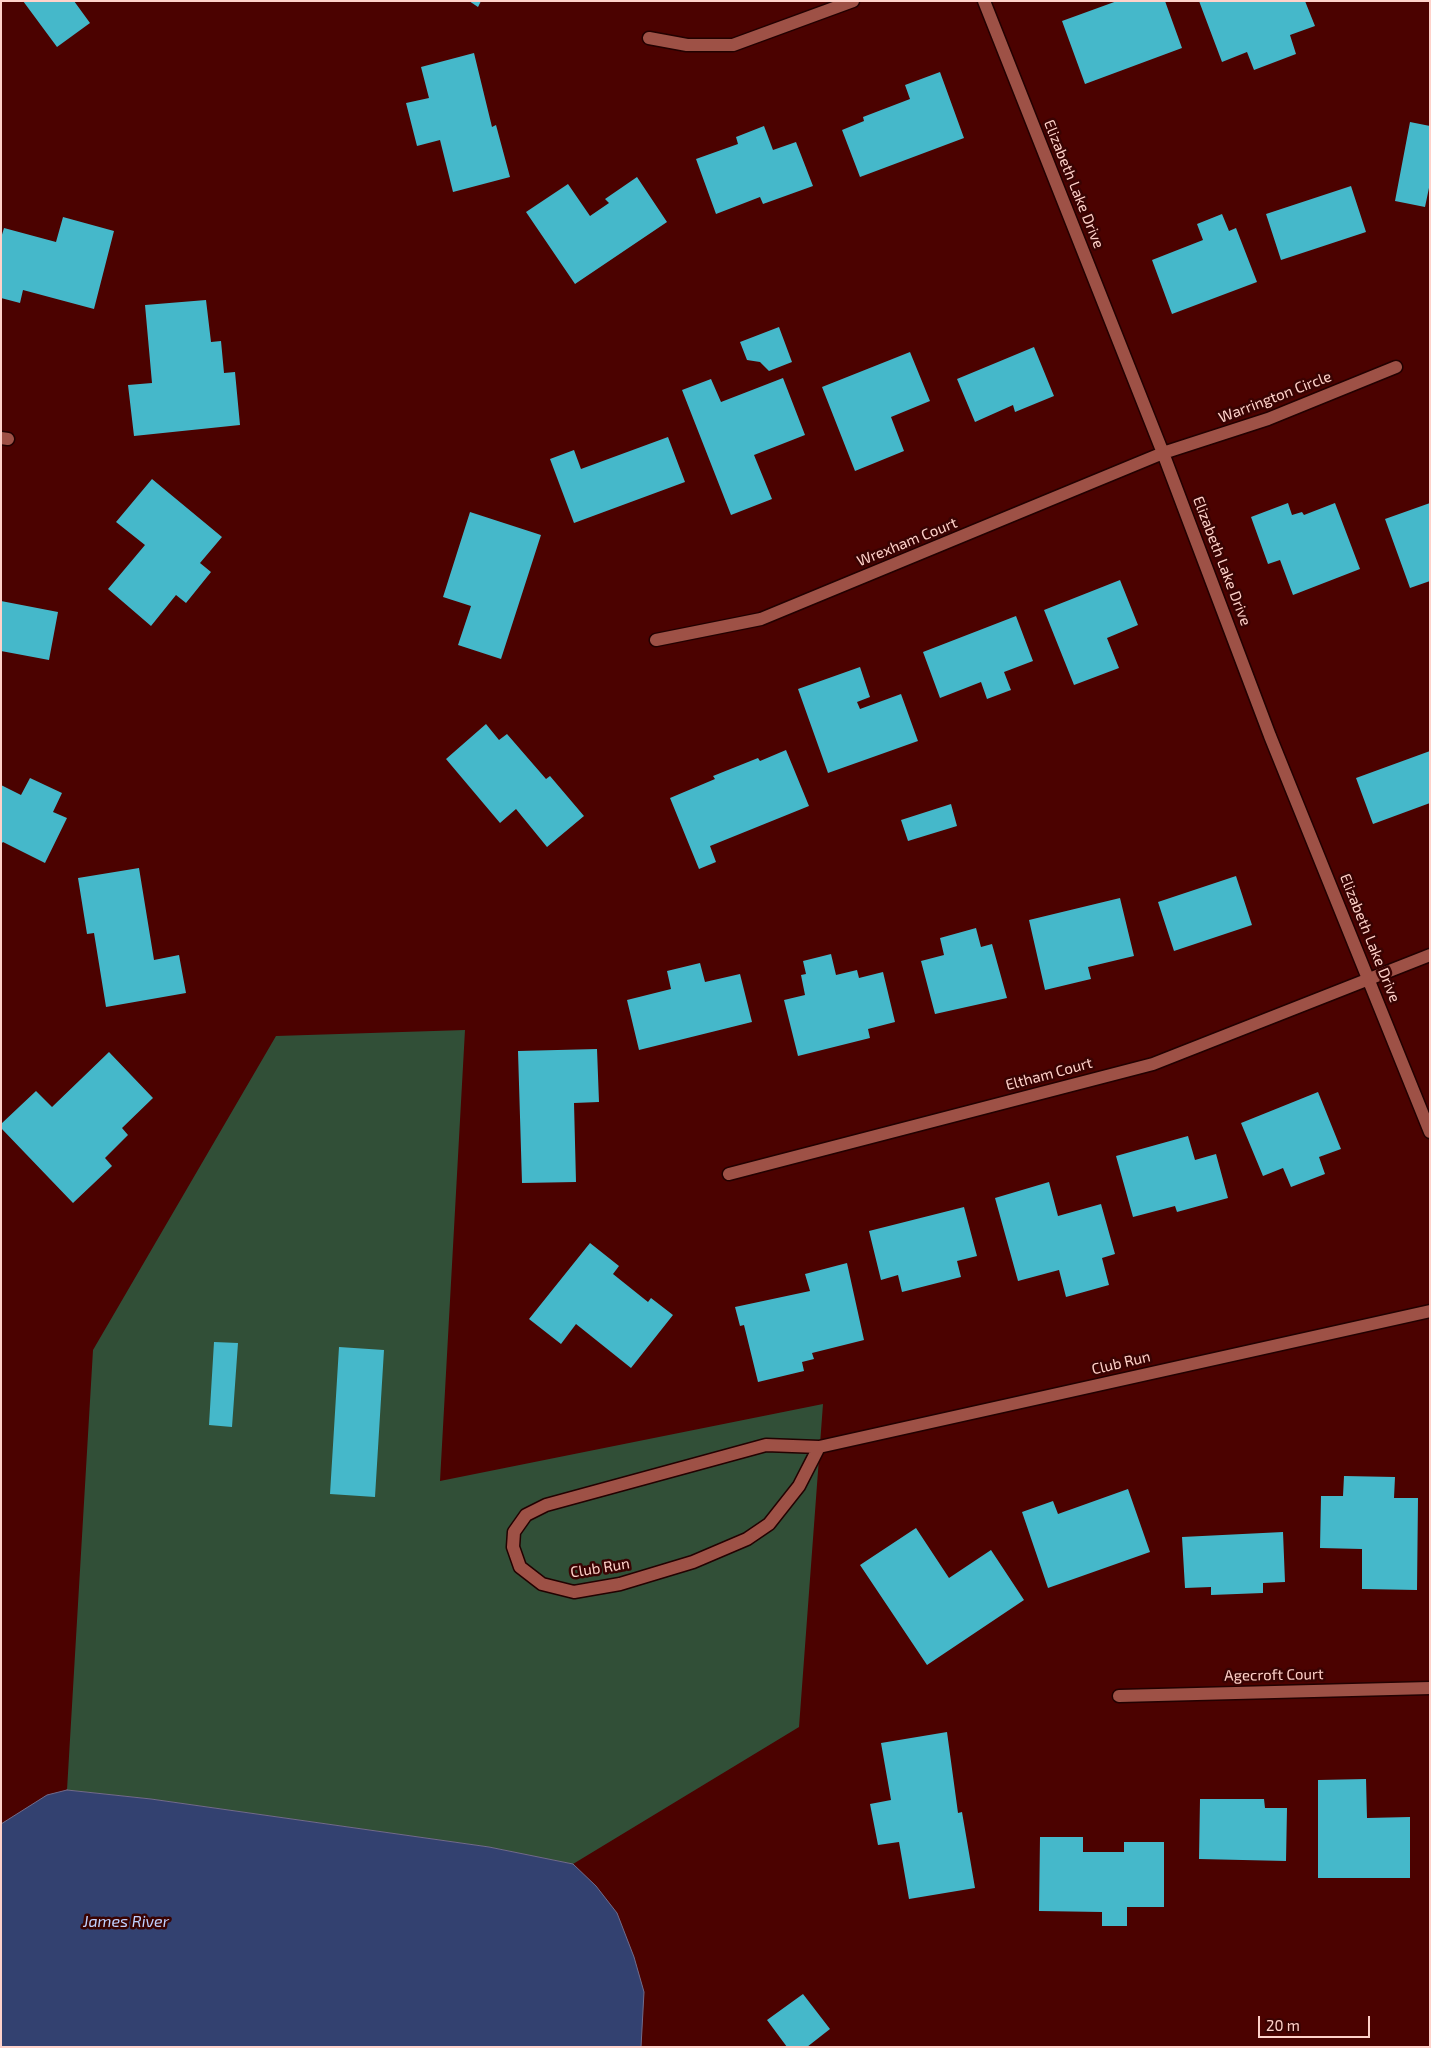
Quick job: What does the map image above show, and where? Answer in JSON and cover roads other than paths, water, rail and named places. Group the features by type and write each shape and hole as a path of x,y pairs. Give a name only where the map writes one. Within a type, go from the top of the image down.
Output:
{"street":[{"path":"649,38 687,45 733,45 852,1"},
{"name":"Elizabeth Lake Drive","path":"984,1 1164,453 1270,736 1430,1132"},
{"name":"Warrington Circle","path":"1164,453 1268,420 1396,367"},
{"name":"Wrexham Court","path":"656,640 761,620 1164,453"},
{"name":"Eltham Court","path":"729,1174 1153,1064 1430,955"},
{"name":"Club Run","path":"819,1447 799,1486 769,1524 746,1540 693,1562 620,1584 574,1592 542,1584 520,1567 513,1547 514,1532 526,1515 546,1505 766,1445 819,1447 1430,1311"},
{"name":"Agecroft Court","path":"1119,1696 1430,1688"}],"water":[{"name":"James River","path":"67,1790 151,1799 489,1847 573,1864 596,1886 617,1913 634,1957 644,1992 641,2047 1,2047 1,1824 47,1795"}]}
